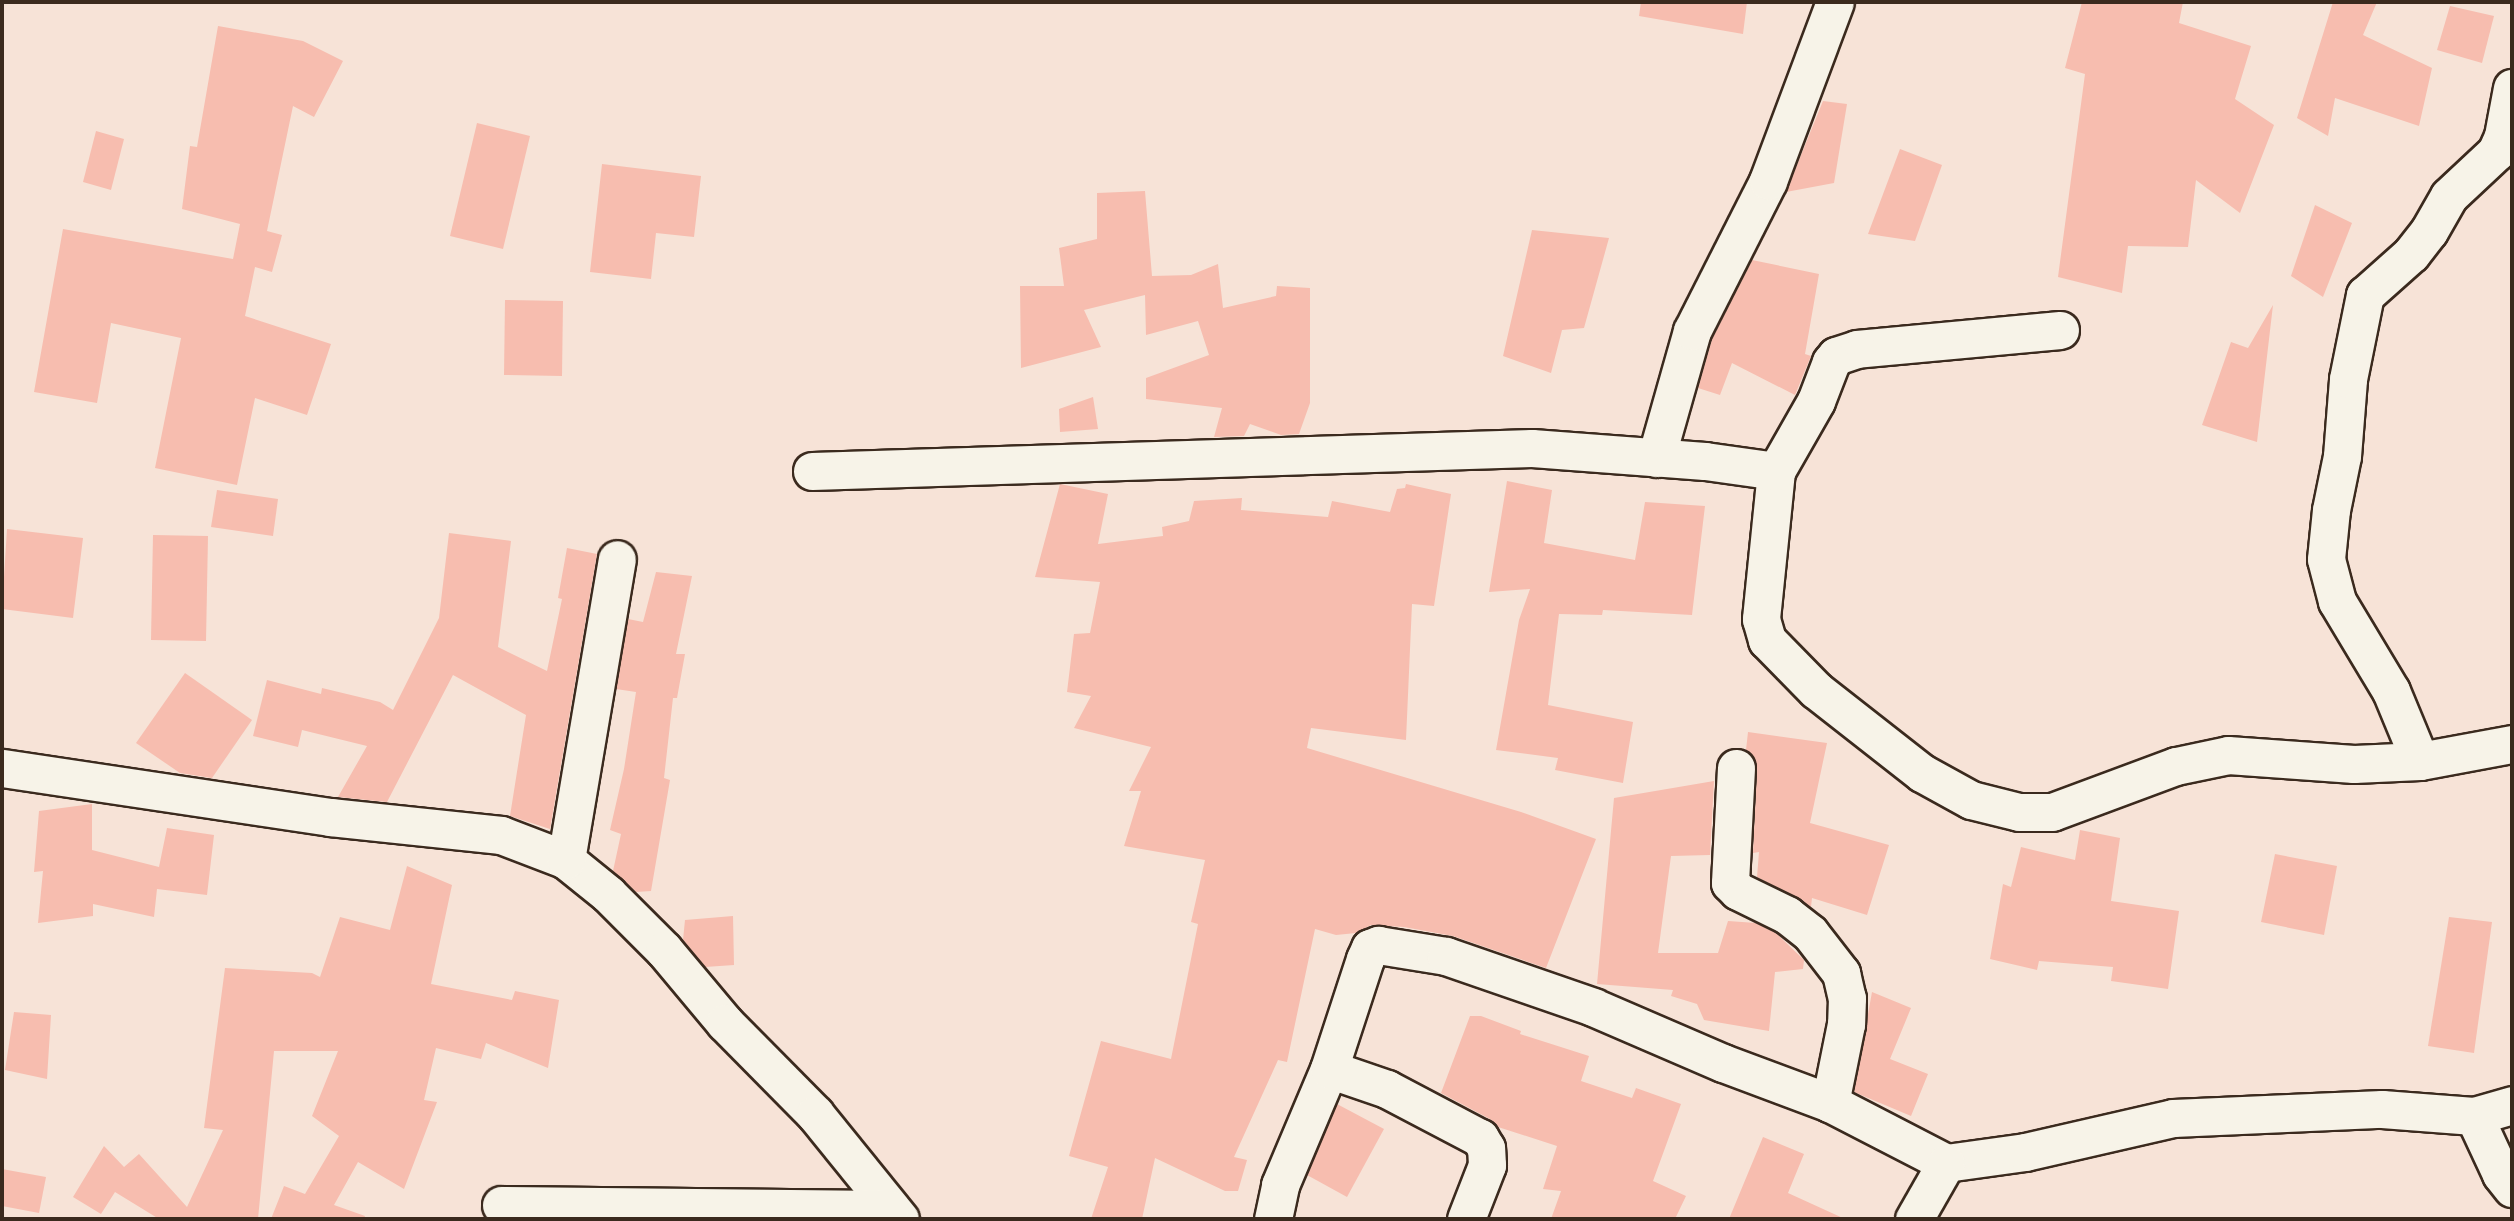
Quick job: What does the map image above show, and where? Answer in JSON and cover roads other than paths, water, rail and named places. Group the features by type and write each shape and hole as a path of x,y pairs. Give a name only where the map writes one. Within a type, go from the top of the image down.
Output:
{"street":[{"path":"1656,458 1692,331 1768,181 1835,2"},
{"path":"2420,761 2391,691 2337,601 2326,559 2331,510 2342,456 2348,379 2365,295 2411,254 2449,196 2496,152 2503,136 2512,88"},
{"path":"2060,330 1857,349 1836,356 1816,401 1776,471 1762,595 1761,619 1767,640 1816,690 1922,773 1971,800 2019,812 2052,812 2176,766 2228,755 2354,764 2420,761 2512,744"},
{"path":"812,471 1532,449 1656,458 1776,471"},
{"path":"566,860 617,559"},
{"path":"2,768 330,817 501,835 566,860 608,894 664,950 724,1023 815,1114 895,1214"},
{"path":"1736,768 1730,883 1738,891 1787,915 1810,933 1841,973 1847,998 1846,1024 1830,1103"},
{"path":"1273,1219 1280,1185 1329,1069 1370,947 1388,945 1446,956 1593,1007 1723,1063 1830,1103 1946,1163 2025,1152 2173,1118 2382,1109 2474,1116 2512,1105"},
{"path":"1329,1069 1387,1089 1480,1138 1486,1148 1486,1165 1466,1219"},
{"path":"2474,1116 2501,1174 2512,1188"},
{"path":"1914,1219 1946,1163"},
{"path":"500,1205 895,1214"}]}
